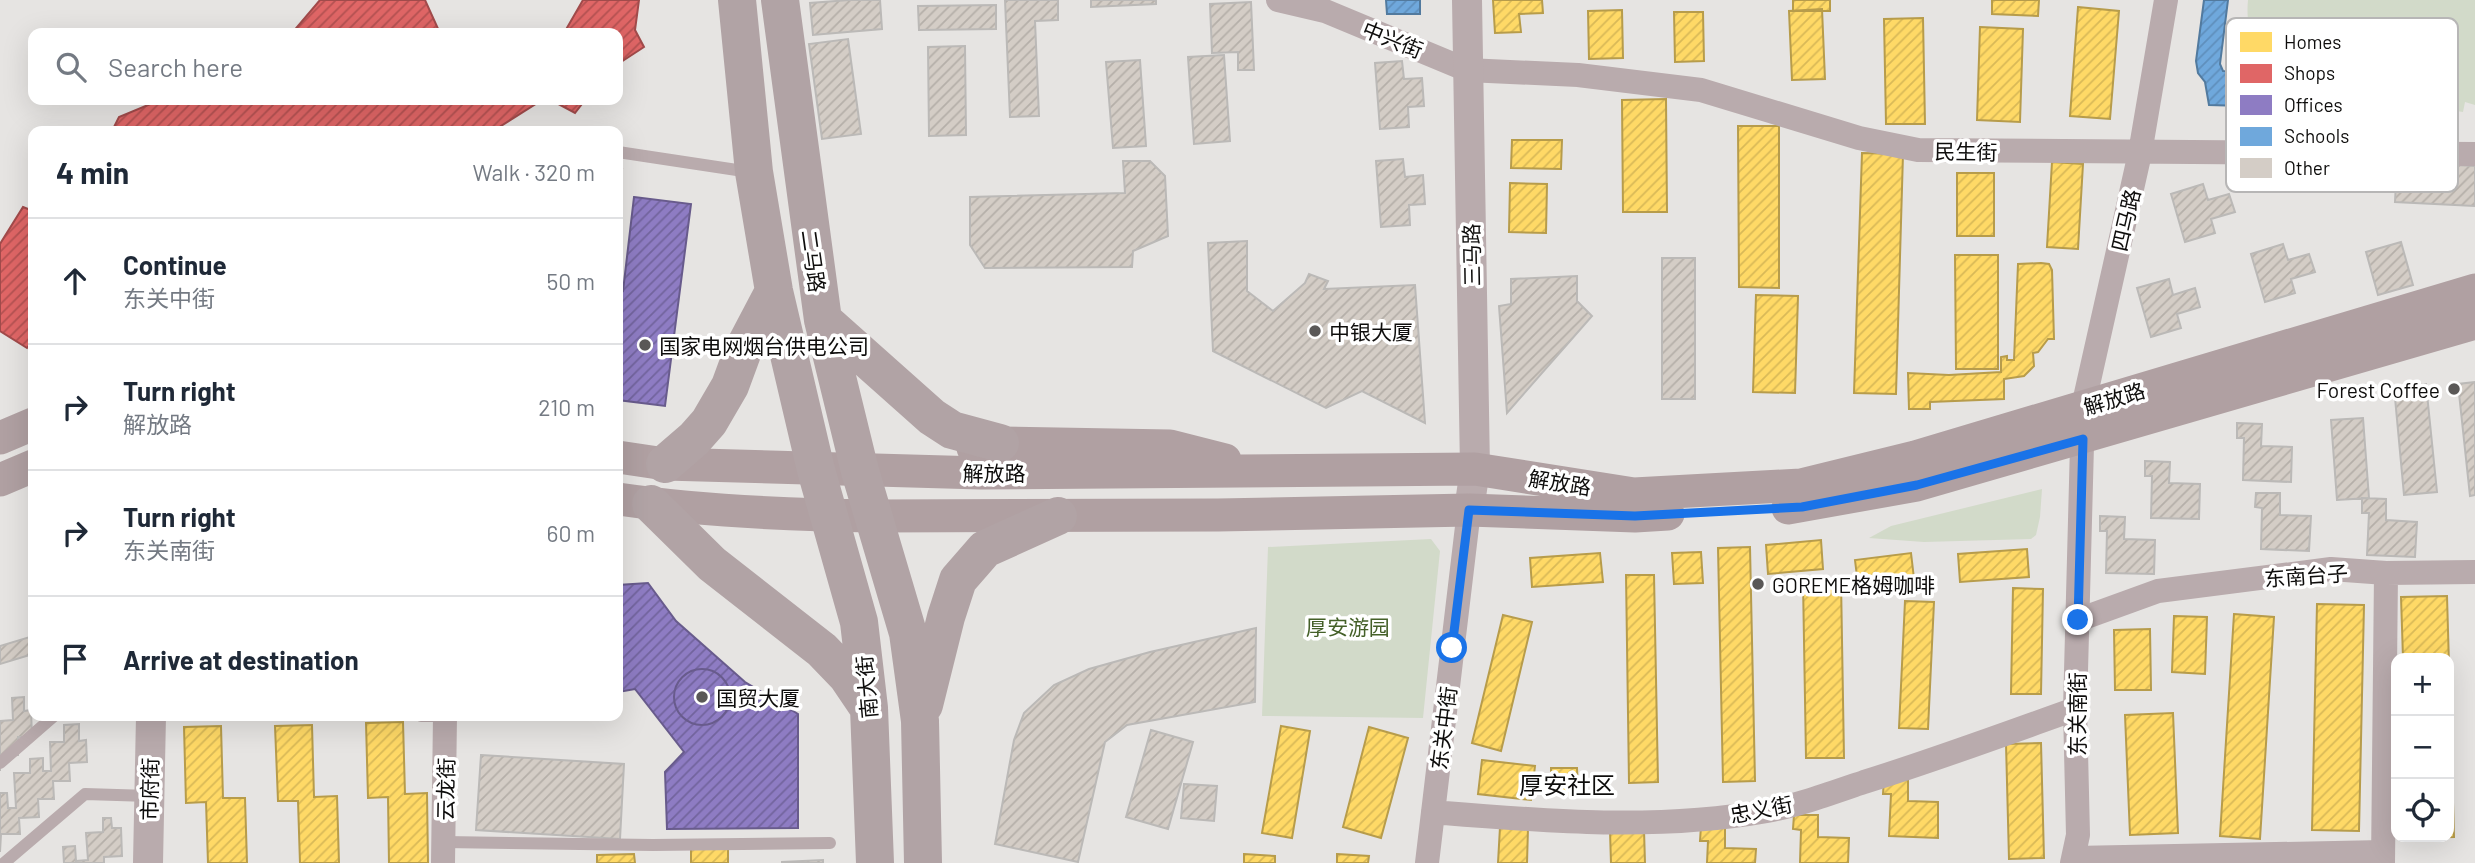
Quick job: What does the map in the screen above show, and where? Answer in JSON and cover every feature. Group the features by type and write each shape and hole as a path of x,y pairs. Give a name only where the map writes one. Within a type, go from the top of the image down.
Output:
{"main road":[{"name":"二马路","path":"737,0 754,172 774,291 828,515"},
{"name":"二马路","path":"779,0 823,320 876,470 874,516"},
{"name":"解放路","path":"634,502 874,516 1469,510 1635,516 1802,507 1917,485 2083,423 2475,290"},
{"path":"665,464 709,422 730,386 744,348 774,291"},
{"path":"823,320 932,417 952,430 1000,443"},
{"name":"解放路","path":"623,458 665,464 981,473 1475,468 1634,494 1801,485 1915,457 2083,423 2475,323"},
{"path":"0,438 28,426"},
{"path":"876,470 937,453 1000,443 1170,446 1264,472"},
{"path":"0,480 28,468"},
{"path":"634,502 822,650 847,676 869,708"},
{"name":"南大街","path":"828,515 859,622 869,708 876,863"},
{"path":"874,516 908,633 920,721 923,863"},
{"path":"920,721 958,580 985,549 1058,516"}],"street":[{"name":"中兴街","path":"1278,0 1325,11 1467,70"},
{"name":"三马路","path":"1467,0 1475,468 1469,510"},
{"name":"四马路","path":"2083,423 2140,153 2166,0"},
{"name":"民生街","path":"1467,70 1578,75 1701,90 1859,138 1918,150 2226,153"},
{"name":"东关南街","path":"2073,861 2078,835 2075,709 2083,423"},
{"name":"东关中街","path":"1427,863 1469,510"},
{"name":"东南台子","path":"2078,620 2158,591 2331,569 2386,573 2475,572"},
{"path":"2073,861 2383,857 2386,573"},
{"name":"忠义街","path":"1433,812 1552,822 1640,822 1701,820 1769,810 1933,761 2075,709"},
{"name":"市府街","path":"148,863 151,721"},
{"name":"云龙街","path":"444,853 446,721"}],"lane":[{"path":"623,153 754,172"},
{"path":"0,763 48,721"},
{"path":"4,863 85,793 149,796"},
{"path":"444,853 653,845 830,843"}],"green space":[{"path":"2248,0 2475,0 2475,105 2465,102 2463,112 2458,111 2458,18 2248,18"},
{"path":"2042,489 2040,517 2036,535 2031,539 1924,542 1869,538 1891,526"},
{"name":"厚安游园","path":"1431,539 1440,551 1423,718 1262,716 1268,547"}],"building: Homes":[{"path":"1493,0 1542,0 1543,13 1519,14 1521,32 1495,33"},
{"path":"1793,0 1830,0 1830,11 1793,11"},
{"path":"1992,0 2039,0 2038,16 1992,14"},
{"path":"2078,7 2119,11 2110,119 2070,116"},
{"path":"1822,9 1825,79 1792,80 1789,11"},
{"path":"1622,10 1623,58 1589,59 1588,11"},
{"path":"1674,12 1703,12 1704,61 1675,62"},
{"path":"1923,18 1925,124 1886,124 1884,19"},
{"path":"1980,27 2023,29 2020,122 1977,120"},
{"path":"1666,99 1667,212 1623,212 1622,100"},
{"path":"1738,126 1779,126 1779,288 1739,287"},
{"path":"1512,140 1562,140 1561,169 1511,168"},
{"path":"1862,153 1903,154 1896,394 1854,393"},
{"path":"2052,162 2083,164 2078,249 2047,247"},
{"path":"1957,173 1994,173 1994,236 1957,236"},
{"path":"1510,183 1547,184 1546,233 1509,232"},
{"path":"1955,255 1998,255 1998,369 1956,369"},
{"path":"2018,264 2049,264 2052,270 2054,339 2048,339 2038,352 2033,353 2034,366 2024,376 2004,379 2004,399 1930,402 1930,409 1909,409 1908,373 1949,375 2001,372 2001,357 2007,356 2007,360 2014,360"},
{"path":"1756,295 1798,296 1795,393 1753,392"},
{"path":"1821,540 1823,569 1768,574 1766,545"},
{"path":"1750,547 1755,781 1723,782 1718,548"},
{"path":"2027,549 2029,577 1960,582 1958,554"},
{"path":"1701,552 1703,583 1674,584 1672,553"},
{"path":"1600,553 1603,582 1532,587 1530,558"},
{"path":"1911,553 1915,587 1859,593 1855,560"},
{"path":"1626,575 1654,575 1658,782 1629,783"},
{"path":"1841,581 1844,758 1806,758 1803,582"},
{"path":"2013,588 2043,589 2041,694 2011,694"},
{"path":"2447,596 2449,653 2403,653 2401,597"},
{"path":"1905,601 1934,602 1928,729 1899,728"},
{"path":"2317,604 2364,605 2359,831 2312,830"},
{"path":"2234,614 2274,617 2260,839 2220,836"},
{"path":"1503,615 1532,622 1501,751 1472,743"},
{"path":"2174,616 2207,617 2205,674 2172,672"},
{"path":"2150,629 2151,690 2115,690 2114,630"},
{"path":"2173,713 2178,833 2130,835 2125,715"},
{"path":"403,722 405,794 427,793 428,863 389,863 388,797 368,798 366,723"},
{"path":"312,725 314,797 337,796 339,863 300,863 298,801 278,801 275,726"},
{"path":"221,726 223,798 245,798 247,863 208,863 206,802 186,803 184,727"},
{"path":"1281,726 1310,731 1292,838 1262,833"},
{"path":"1369,727 1408,738 1381,838 1343,827"},
{"path":"2041,743 2044,858 2009,859 2006,744"},
{"path":"1482,760 1535,766 1531,800 1478,794"},
{"path":"1551,768 1577,768 1578,794 1551,795"},
{"path":"1884,779 1908,780 1908,801 1938,802 1938,838 1889,836 1891,794 1883,794"},
{"path":"1794,815 1818,815 1818,837 1849,838 1848,863 1800,863 1801,830 1793,829"},
{"path":"1701,826 1725,827 1725,848 1756,849 1755,863 1707,863 1708,841 1700,841"},
{"path":"1500,827 1528,828 1527,863 1498,863"},
{"path":"1644,830 1645,863 1611,863 1610,831"},
{"path":"728,847 728,863 691,863 691,848"},
{"path":"634,854 635,863 597,863 597,855"},
{"path":"1244,854 1275,856 1275,863 1244,863"},
{"path":"1337,854 1369,856 1368,863 1337,863"}],"building: Shops":[{"path":"320,0 425,0 438,28 296,28"},
{"path":"583,0 639,0 635,30 644,47 623,61 623,28 567,28"},
{"path":"148,105 534,105 501,126 114,126 119,117"},
{"path":"560,105 581,105 575,113"},
{"path":"23,207 28,209 27,348 0,331 0,244"}],"building: Offices":[{"name":"国家电网烟台供电公司","path":"634,197 691,204 665,406 623,401 623,291"},
{"path":"648,583 676,621 745,682 798,714 798,828 667,829 665,772 684,752 635,689 623,691 623,585"},
{"name":"国贸大厦","path":"702,669 713,671 722,677 728,686 728,708 722,717 713,723 702,725 691,723 682,717 676,708 674,697 676,686 682,677 691,671"}],"building: Schools":[{"path":"1386,0 1420,0 1420,14 1387,14"},
{"path":"2204,0 2228,0 2220,64 2223,71 2226,71 2226,105 2209,105 2205,82 2198,73 2196,61"}],"building: Other":[{"path":"880,0 882,29 813,35 810,3"},
{"path":"1005,0 1058,0 1058,20 1035,21 1039,116 1010,117"},
{"path":"1091,0 1156,0 1156,4 1091,7"},
{"path":"1251,2 1254,70 1238,70 1238,52 1212,53 1210,4"},
{"path":"996,5 996,29 919,30 918,6"},
{"path":"848,39 861,134 822,139 809,44"},
{"path":"965,46 966,135 929,136 928,47"},
{"path":"1224,55 1230,141 1194,144 1188,57"},
{"path":"1140,60 1146,146 1113,148 1106,62"},
{"path":"1402,61 1404,79 1422,78 1424,106 1408,107 1409,127 1380,129 1375,63"},
{"path":"1403,159 1405,177 1423,175 1425,204 1409,205 1410,225 1381,227 1376,161"},
{"path":"1123,161 1150,161 1165,176 1168,236 1133,251 1132,267 985,268 970,245 970,197 1125,193"},
{"path":"2458,165 2475,166 2475,206 2395,202 2396,192 2458,192"},
{"path":"2203,184 2208,200 2229,194 2235,212 2211,219 2215,233 2185,242 2171,194"},
{"name":"中银大厦","path":"1247,241 1247,291 1273,311 1305,283 1309,274 1328,281 1324,289 1415,285 1425,423 1362,391 1326,408 1213,351 1208,243"},
{"path":"2401,242 2413,285 2378,295 2366,252"},
{"path":"2283,244 2288,260 2309,254 2315,272 2291,279 2295,293 2265,302 2251,254"},
{"path":"1662,258 1695,258 1695,399 1662,399"},
{"path":"1577,276 1577,301 1592,316 1507,413 1499,306 1511,304 1511,279"},
{"path":"2169,279 2173,295 2195,288 2200,307 2177,314 2181,328 2151,337 2137,288"},
{"path":"2475,382 2475,495 2470,496 2458,384"},
{"path":"2426,384 2437,492 2404,495 2394,387"},
{"path":"2363,418 2369,498 2337,500 2331,420"},
{"path":"2237,423 2262,424 2261,446 2292,447 2291,482 2243,480 2244,438 2237,438"},
{"path":"2145,461 2170,462 2169,483 2200,484 2199,519 2151,518 2152,476 2145,476"},
{"path":"2256,493 2280,493 2280,515 2311,516 2309,551 2261,549 2262,508 2255,507"},
{"path":"2362,498 2386,499 2386,520 2417,522 2415,557 2367,555 2369,513 2362,513"},
{"path":"2100,516 2125,517 2124,539 2155,540 2154,574 2106,573 2107,531 2100,531"},
{"path":"1256,628 1255,702 1127,725 1105,742 1078,862 995,844 1014,740 1024,713 1054,685 1089,669"},
{"path":"28,638 28,656 0,664 0,646"},
{"path":"24,697 24,711 28,710 28,721 31,721 32,737 18,737 18,755 0,756 0,721 13,720 12,698"},
{"path":"79,724 79,741 86,740 87,762 69,763 70,781 53,781 54,799 38,799 39,817 19,818 20,834 1,834 0,852 0,793 7,793 8,808 16,808 14,773 30,773 30,759 43,758 43,771 51,771 50,742 64,742 64,725"},
{"path":"1151,730 1193,742 1168,829 1126,817"},
{"path":"481,755 624,764 620,839 476,830"},
{"path":"1184,784 1217,786 1214,821 1181,818"},
{"path":"103,818 111,818 112,828 121,828 122,856 104,857 104,863 64,863 63,847 75,846 76,861 88,860 86,833 103,832"},
{"path":"823,860 823,863 782,863 782,862"}],"place":[{"name":"中银大厦","path":"1315,331"},
{"name":"国家电网烟台供电公司","path":"645,345"},
{"name":"Forest Coffee","path":"2454,389"},
{"name":"GOREME格姆咖啡","path":"1758,584"},
{"name":"国贸大厦","path":"702,697"}],"district":[{"name":"厚安社区","path":"1567,784"}],"route":[{"path":"1452,648 1469,510 1635,516 1802,507 1917,485 2083,439 2078,620"}]}
